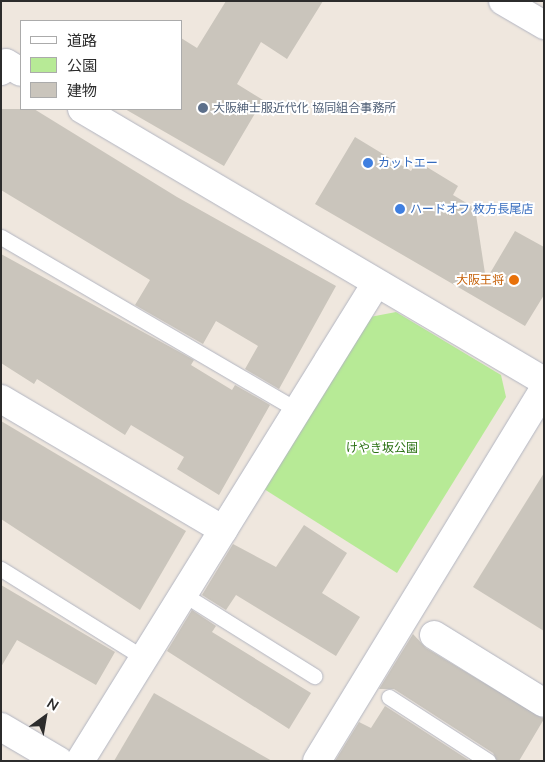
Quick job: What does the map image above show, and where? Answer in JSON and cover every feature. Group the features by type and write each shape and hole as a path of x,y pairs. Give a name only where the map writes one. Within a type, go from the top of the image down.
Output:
{"street":[{"path":"503,1 544,25"},
{"path":"84,110 375,285 544,381"},
{"path":"80,761 375,285"},
{"path":"317,761 544,389"},
{"path":"1,399 223,530"},
{"path":"434,635 544,703"},
{"path":"1,727 59,761"}],"lane":[{"path":"1,237 297,410"},
{"path":"1,569 144,658"},
{"path":"184,594 314,676"},
{"path":"389,697 488,761"}],"green space":[{"name":"けやき坂公園","path":"396,312 501,375 506,397 397,573 264,489 370,317"}],"building":[{"path":"226,1 323,1 287,59 261,42 237,84 263,100 224,166 127,110 182,110 182,39 197,48"},
{"path":"1,109 36,110 177,197 336,286 279,389 245,369 258,346 216,321 203,344 135,305 150,280 1,190"},
{"path":"355,137 411,171 417,161 458,186 453,195 475,208 486,280 515,231 544,247 544,295 525,326 315,204"},
{"path":"1,254 194,360 191,365 232,390 235,385 270,405 219,495 177,469 184,457 131,425 125,435 37,379 34,384 1,363"},
{"path":"1,421 186,531 140,610 1,519"},
{"path":"544,473 544,631 473,587"},
{"path":"304,525 347,553 322,593 360,617 336,656 236,595 226,610 202,595 233,544 276,567"},
{"path":"1,585 115,652 96,685 17,640 1,667"},
{"path":"192,610 216,626 212,632 311,693 289,729 167,651"},
{"path":"413,634 426,648 544,719 519,761 497,761 493,753 394,689 379,689"},
{"path":"154,693 272,761 114,761"},
{"path":"385,706 470,761 335,761 359,722 371,728"}],"place":[{"name":"大阪紳士服近代化 協同組合事務所","path":"203,108"},
{"name":"カットエー","path":"368,163"},
{"name":"ハードオフ 枚方長尾店","path":"400,209"},
{"name":"大阪王将","path":"514,280"}]}
